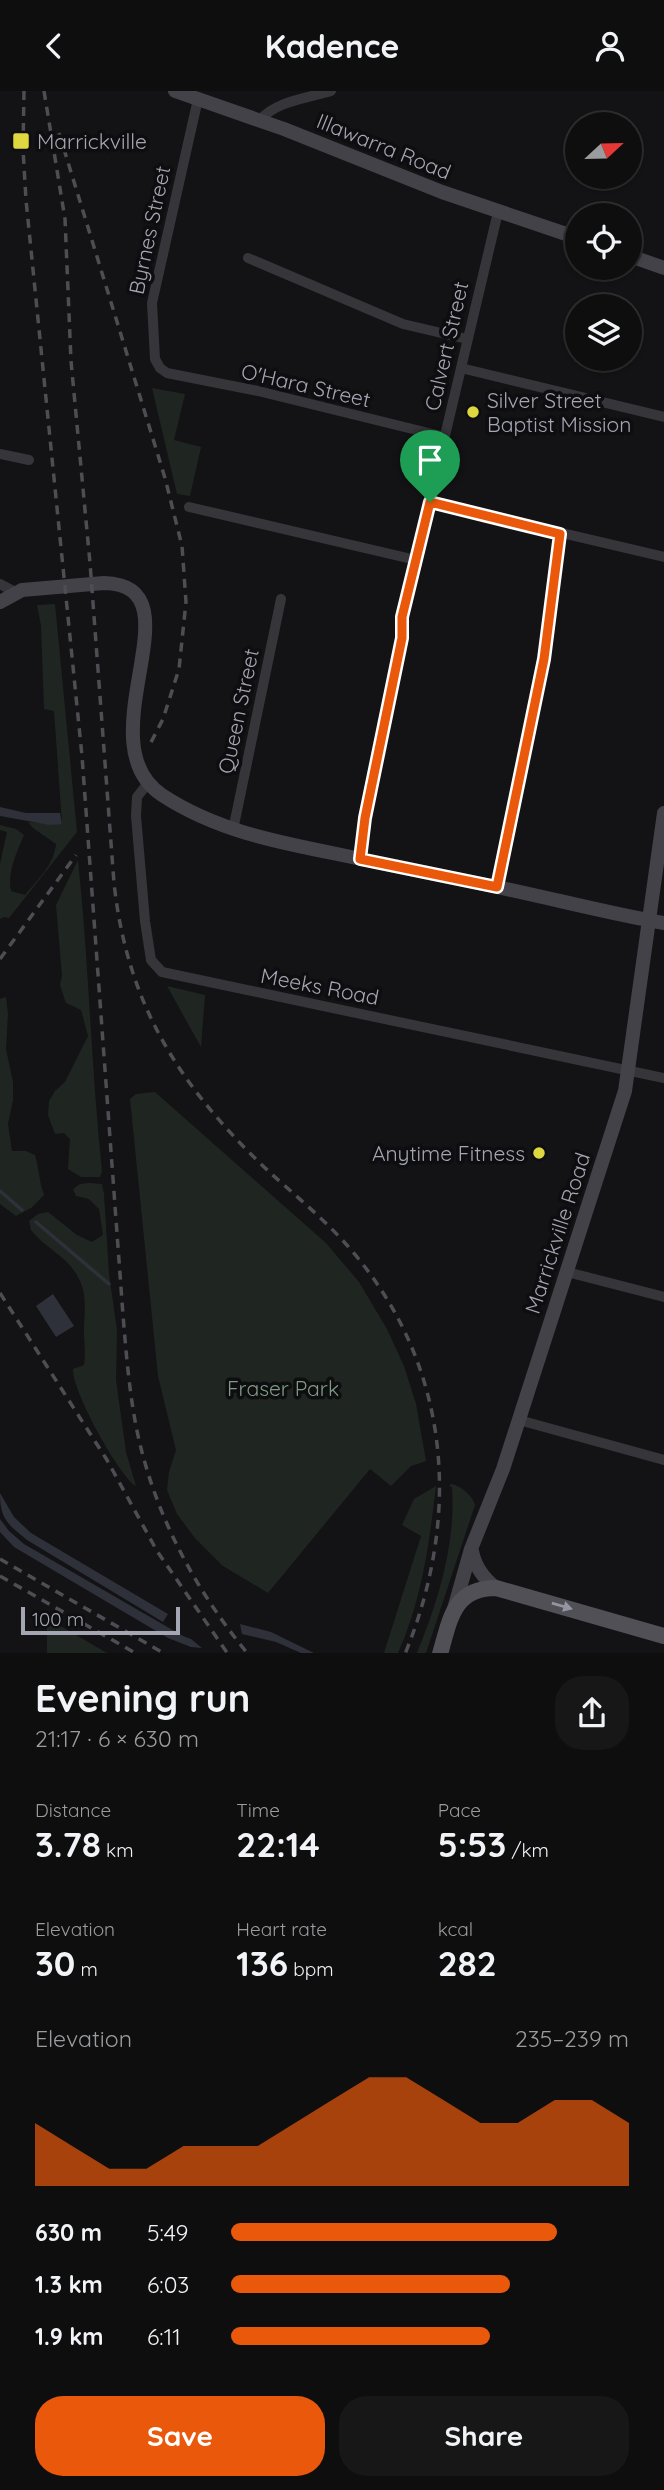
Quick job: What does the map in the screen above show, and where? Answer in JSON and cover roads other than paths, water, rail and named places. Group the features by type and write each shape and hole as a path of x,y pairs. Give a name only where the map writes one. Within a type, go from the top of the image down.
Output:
{"main road":[{"name":"Illawarra Road","path":"175,91 260,120 442,192 565,234"},
{"path":"642,260 664,268"},
{"path":"0,602 15,592 115,583 125,587 141,600 147,623 134,706 132,733 135,761 148,783 165,797 233,830 261,838 657,922"},
{"name":"Marrickville Road","path":"440,1653 471,1549 492,1503 625,1091 657,922 657,865 664,813"},
{"path":"657,865 664,898"},
{"path":"471,1549 477,1568 496,1588"},
{"path":"454,1609 468,1594 496,1588 664,1636"}],"street":[{"path":"260,120 279,106 330,91"},
{"name":"Byrnes Street","path":"160,368 153,353 152,303 198,99"},
{"name":"Calvert Street","path":"360,859 365,818 402,638 402,617 498,212"},
{"path":"248,258 404,324 467,339"},
{"name":"O'Hara Street","path":"160,368 167,373 258,391 445,437"},
{"path":"461,368 661,416"},
{"path":"0,454 29,460"},
{"path":"430,502 664,557"},
{"path":"189,507 416,560"},
{"path":"497,887 544,659 560,534"},
{"path":"0,584 15,592"},
{"name":"Queen Street","path":"233,830 281,599"},
{"name":"Meeks Road","path":"148,783 137,797 136,815 151,960 162,972 664,1078"},
{"path":"567,1272 664,1297"},
{"path":"519,1420 664,1460"}],"waterway":[{"path":"0,1191 22,1210"},
{"path":"36,1222 109,1284"}],"railway":[{"path":"24,91 26,200 82,756 131,1398 143,1457 164,1518 193,1575 247,1653"},
{"path":"44,91 65,219 71,361 90,563 114,883 121,926 144,1004 182,1072 233,1136 352,1251 385,1296 410,1343 427,1393 437,1444 439,1496 435,1549 423,1602 405,1653"},
{"path":"59,133 165,478 182,546 186,602 179,669 163,719 148,748"},
{"path":"0,959 76,855"},
{"path":"0,1293 107,1460 157,1551 227,1653"},
{"path":"0,1559 163,1653"},
{"path":"0,1576 135,1653"}],"place":[{"name":"Marrickville","path":"21,141"},
{"name":"Silver Street Baptist Mission","path":"473,412"},
{"name":"Anytime Fitness","path":"539,1153"}],"park label":[{"name":"Fraser Park","path":"283,1388"}]}
